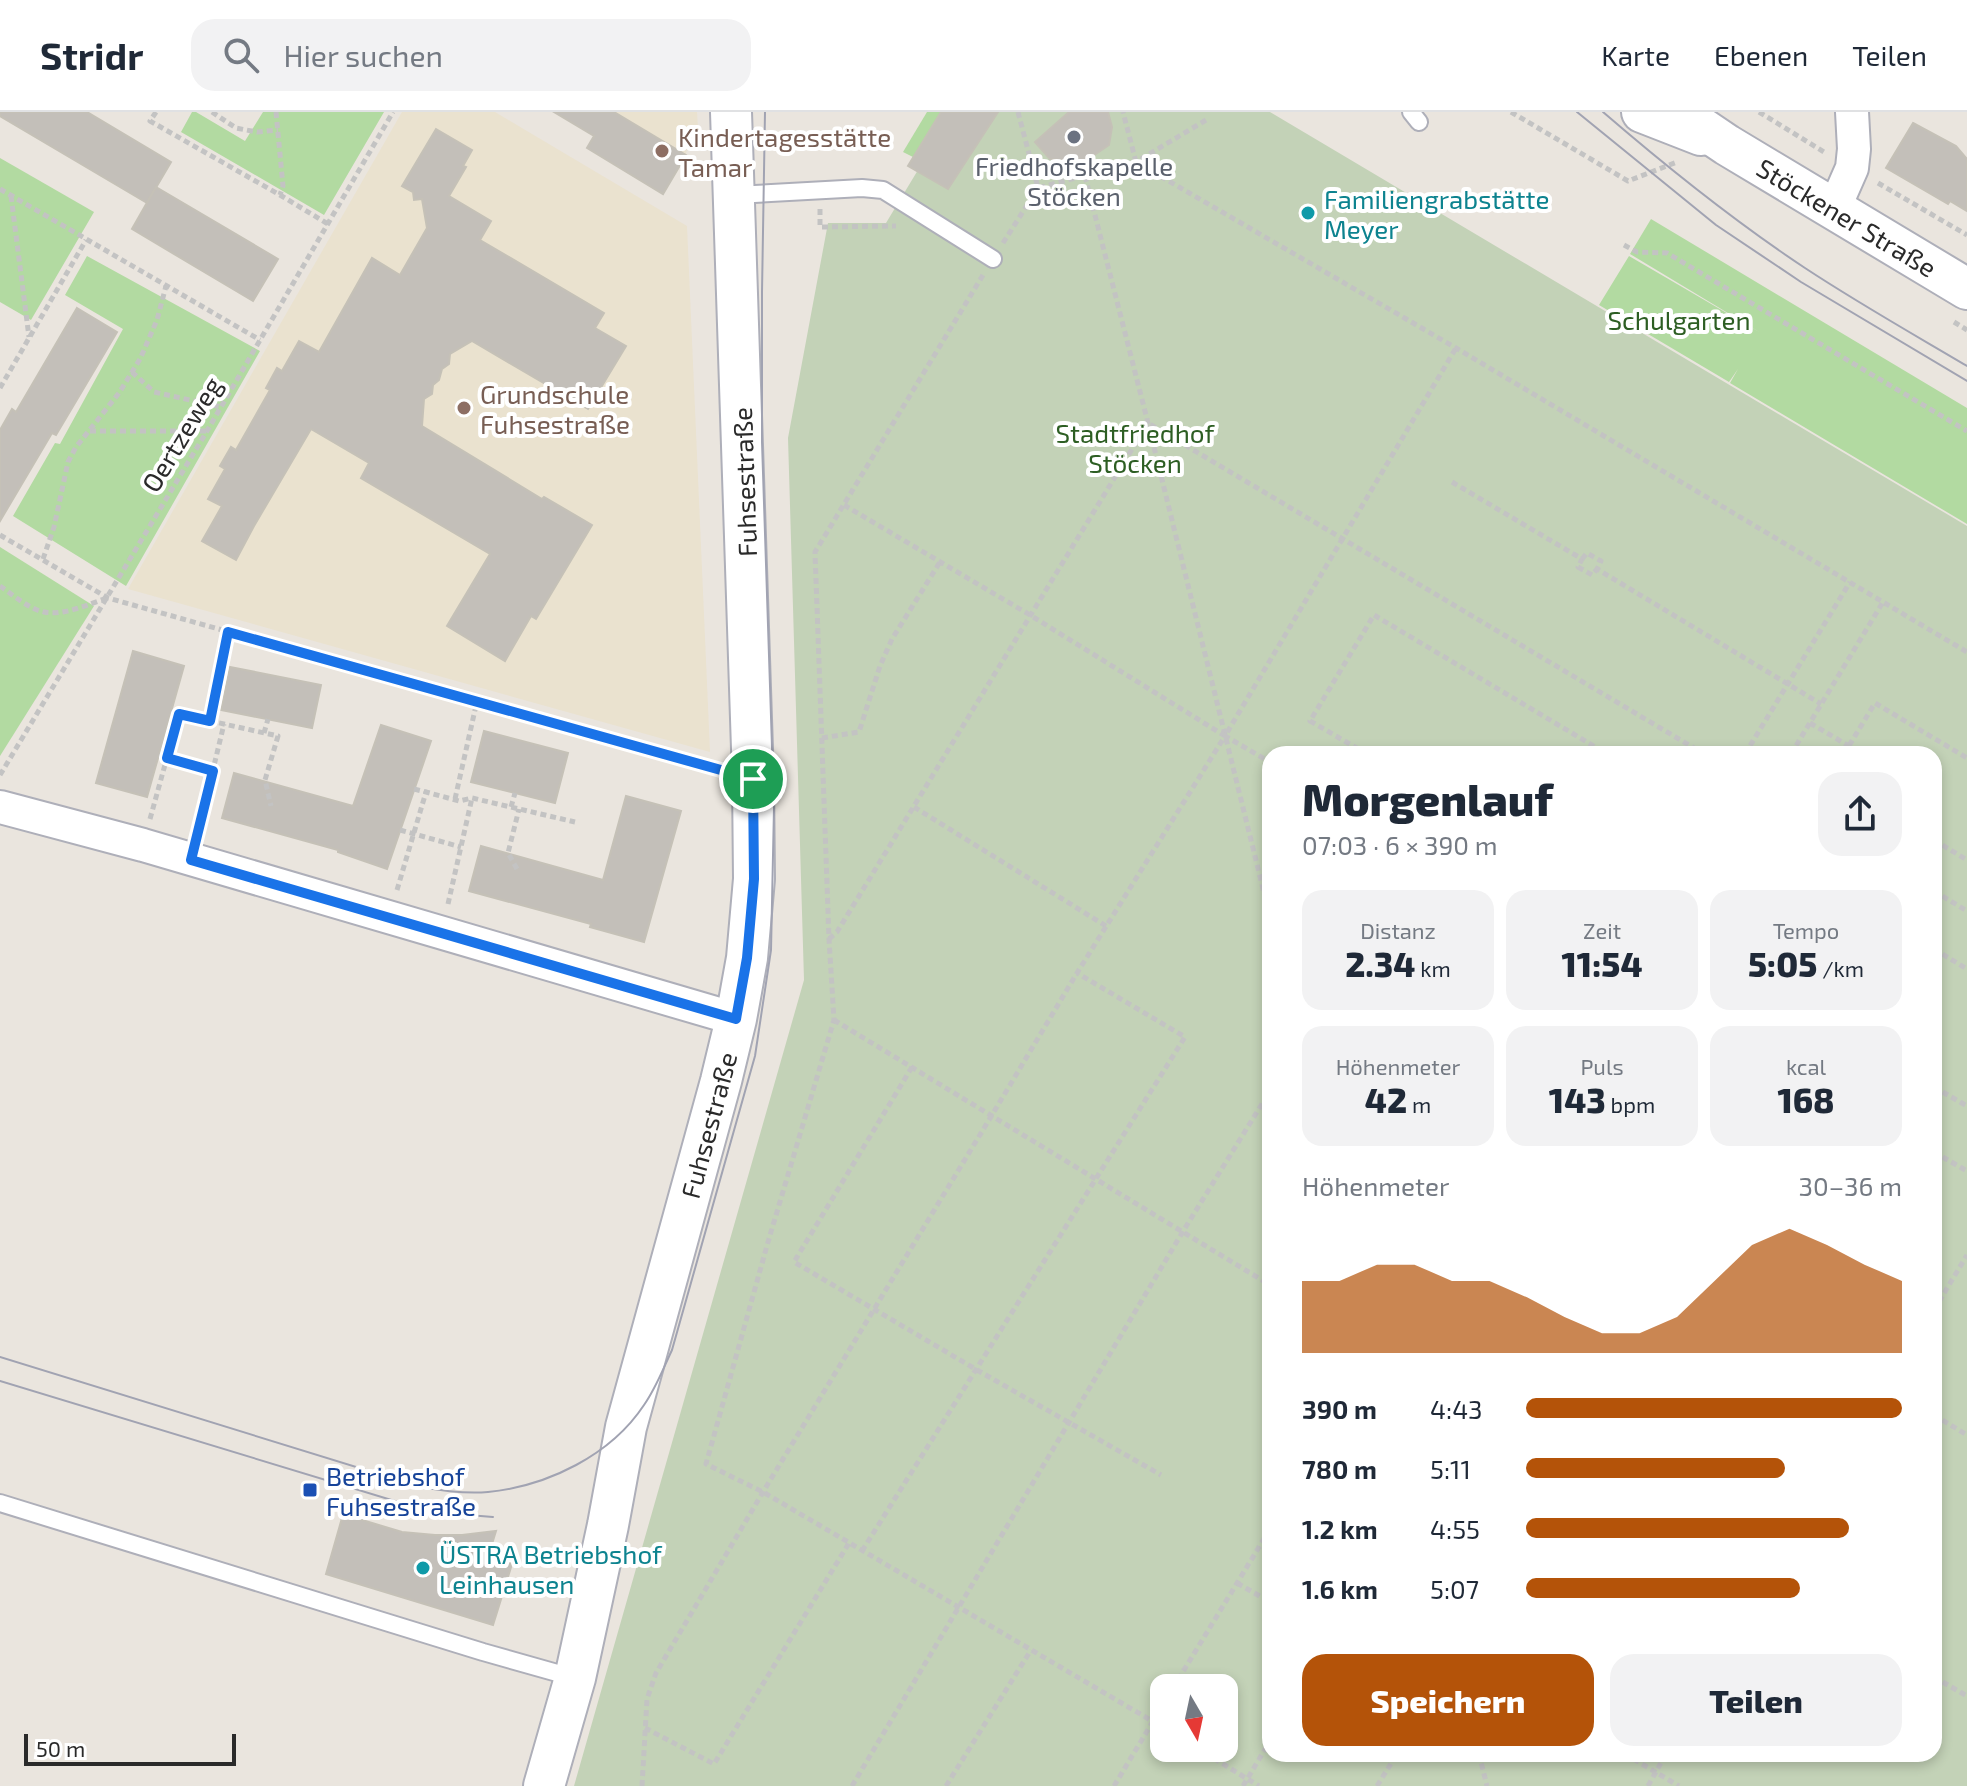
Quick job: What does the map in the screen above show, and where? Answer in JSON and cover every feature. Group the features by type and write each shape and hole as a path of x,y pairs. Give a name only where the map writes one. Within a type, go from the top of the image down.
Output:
{"street":[{"name":"Fuhsestraße","path":"544,1786 575,1678 626,1427 721,1081 747,958 754,879 753,779 731,112"},
{"name":"Stöckener Straße","path":"1642,112 1727,145"},
{"name":"Stöckener Straße","path":"1678,112 1727,145 1967,289"},
{"path":"1834,209 1852,168 1852,112"},
{"path":"0,807 143,845 736,1019"}],"lane":[{"path":"733,195 862,188 883,190 993,259"},
{"path":"0,1503 575,1678"}],"path":[{"path":"156,112 150,121 328,224"},
{"path":"212,112 236,128 257,132 278,130"},
{"path":"276,112 283,186 280,195"},
{"name":"Oertzeweg","path":"0,775 207,431 393,112"},
{"path":"1018,112 1038,188"},
{"path":"1123,112 1136,162 1967,652"},
{"path":"1511,112 1628,181 1681,160"},
{"path":"1150,1719 763,1492 706,1464 834,1020 815,552 1038,188 1136,162 1206,120"},
{"path":"1085,176 1262,885"},
{"path":"0,189 260,340"},
{"path":"820,190 820,227 937,225"},
{"path":"11,195 29,338"},
{"path":"0,388 86,240"},
{"path":"1624,245 1637,252 1667,253 1967,431"},
{"path":"43,559 54,527 68,462 140,359 157,320 166,286"},
{"path":"642,1786 647,1699 656,1673 1077,973 1225,736 1456,348"},
{"path":"132,372 154,392 221,407"},
{"path":"1148,423 1691,746"},
{"path":"829,939 837,932 1148,423"},
{"path":"89,431 207,431"},
{"path":"1452,482 1582,559"},
{"path":"844,505 1262,757"},
{"path":"0,535 108,598 753,779"},
{"path":"1587,553 1601,561 1597,569 1592,575 1578,567 1587,553"},
{"path":"822,738 859,732 892,639 940,562"},
{"path":"1597,569 1821,704"},
{"path":"1750,746 1850,582"},
{"path":"0,586 44,612 59,612 108,598"},
{"path":"1796,746 1883,602"},
{"path":"1353,746 1310,721 1374,615 1594,746"},
{"path":"210,721 228,632"},
{"path":"455,799 477,701"},
{"path":"1810,723 1849,746 1875,703 1967,758"},
{"path":"171,712 278,736 265,780 271,806"},
{"path":"143,845 179,714"},
{"path":"264,733 268,719"},
{"path":"191,860 224,724"},
{"path":"159,755 213,771"},
{"path":"414,789 459,801 472,798 575,822"},
{"path":"389,918 426,792"},
{"path":"511,807 515,793"},
{"path":"441,932 472,798"},
{"path":"914,807 1106,926"},
{"path":"517,869 508,853 519,809"},
{"path":"400,830 461,847"},
{"path":"1942,845 1967,860"},
{"path":"1942,896 1967,911"},
{"path":"1942,954 1967,969"},
{"path":"862,1551 1185,1037 1077,973"},
{"path":"834,1020 1262,1280"},
{"path":"912,1067 794,1262 1161,1475"},
{"path":"1942,1092 1967,1106"},
{"path":"852,1786 1262,1104"},
{"path":"1942,1157 1967,1171"},
{"path":"1942,1297 1967,1255"},
{"path":"1942,1420 1967,1435"},
{"path":"1182,1674 1262,1542"},
{"path":"645,1728 714,1764 849,1543"},
{"path":"1237,1583 1262,1597"},
{"path":"946,1786 1031,1650"},
{"path":"1942,1682 1967,1696"},
{"path":"1114,1786 1150,1726"},
{"path":"1243,1786 1262,1754"},
{"path":"1220,1762 1259,1786"},
{"path":"1377,1786 1392,1762"},
{"path":"1481,1762 1487,1786"},
{"path":"1639,1762 1679,1786"},
{"path":"1648,1786 1662,1762"}],"shaded area":[{"name":"Grundschule Fuhsestraße","path":"402,112 495,112 687,226 710,752 128,589"},
{"name":"Kindertagesstätte Tamar","path":"616,112 697,112 698,129 663,194 625,171"}],"green space":[{"path":"192,112 245,141 263,112 384,112 324,215 181,132"},
{"path":"927,112 945,112 917,159 903,152"},
{"name":"Stadtfriedhof Stöcken","path":"953,112 1270,112 1967,526 1967,1786 574,1786 804,980 788,438 828,223 886,223"},
{"path":"0,158 94,212 31,320 0,302"},
{"name":"Schulgarten","path":"1651,219 1967,408 1967,524 1730,383 1738,369 1729,382 1599,305 1629,256 1761,333 1630,254"},
{"path":"87,256 260,351 126,586 13,516 55,443 60,444 123,329 65,295"},
{"path":"0,547 94,606 0,756"}],"building":[{"path":"0,112 87,112 171,162 147,203 0,116"},
{"path":"554,112 614,112 686,155 663,194 587,148 594,136"},
{"path":"941,112 998,112 948,189 908,166"},
{"name":"Friedhofskapelle Stöcken","path":"1069,112 1108,112 1112,127 1109,145 1084,162 1050,159 1035,142"},
{"path":"1913,123 1956,146 1967,159 1967,211 1950,201 1948,204 1886,168"},
{"path":"436,129 472,150 449,196 491,221 480,240 604,313 595,328 626,346 588,409 472,341 450,354 449,364 442,369 439,380 433,385 432,394 424,399 422,426 542,499 544,497 592,525 536,619 531,616 505,661 447,626 490,554 361,478 369,463 311,429 236,560 202,541 222,506 208,499 225,469 220,466 231,447 236,450 270,390 266,388 277,368 282,371 299,341 319,352 372,258 400,275 427,228 422,199 414,200 413,192 402,186"},
{"path":"156,187 278,259 253,301 132,229"},
{"path":"77,308 117,332 0,521 0,430 12,409 16,412"},
{"path":"133,651 184,666 147,797 96,783"},
{"path":"230,667 321,685 312,728 221,710"},
{"path":"381,725 431,741 387,869 338,850 222,818 234,773 353,806"},
{"path":"484,731 568,753 555,803 471,782"},
{"path":"626,796 681,811 644,942 590,927 591,924 469,891 481,846 603,880"},
{"name":"ÜSTRA Betriebshof Leinhausen","path":"349,1516 402,1532 462,1535 496,1531 488,1557 512,1564 493,1625 326,1574 342,1518 348,1519"}],"tram line":[{"path":"0,1357 421,1487 446,1491 511,1489 555,1475 596,1453 614,1439 648,1399 672,1350 755,1056 771,950 774,808 762,442 765,112"},
{"path":"1577,112 1716,225 1801,282 1967,381"},
{"path":"1603,112 1702,193 1779,250 1845,294 1967,366"},
{"path":"0,1381 431,1512 493,1517"}],"place":[{"name":"Friedhofskapelle Stöcken","path":"1074,137"},
{"name":"Kindertagesstätte Tamar","path":"662,151"},
{"name":"Familiengrabstätte Meyer","path":"1308,213"},
{"name":"Grundschule Fuhsestraße","path":"464,408"},
{"name":"Betriebshof Fuhsestraße","path":"310,1490"},
{"name":"ÜSTRA Betriebshof Leinhausen","path":"423,1568"}],"route":[{"path":"228,632 753,779 754,879 747,958 736,1019 191,860 213,771 167,758 179,714 210,721 228,632"}]}
